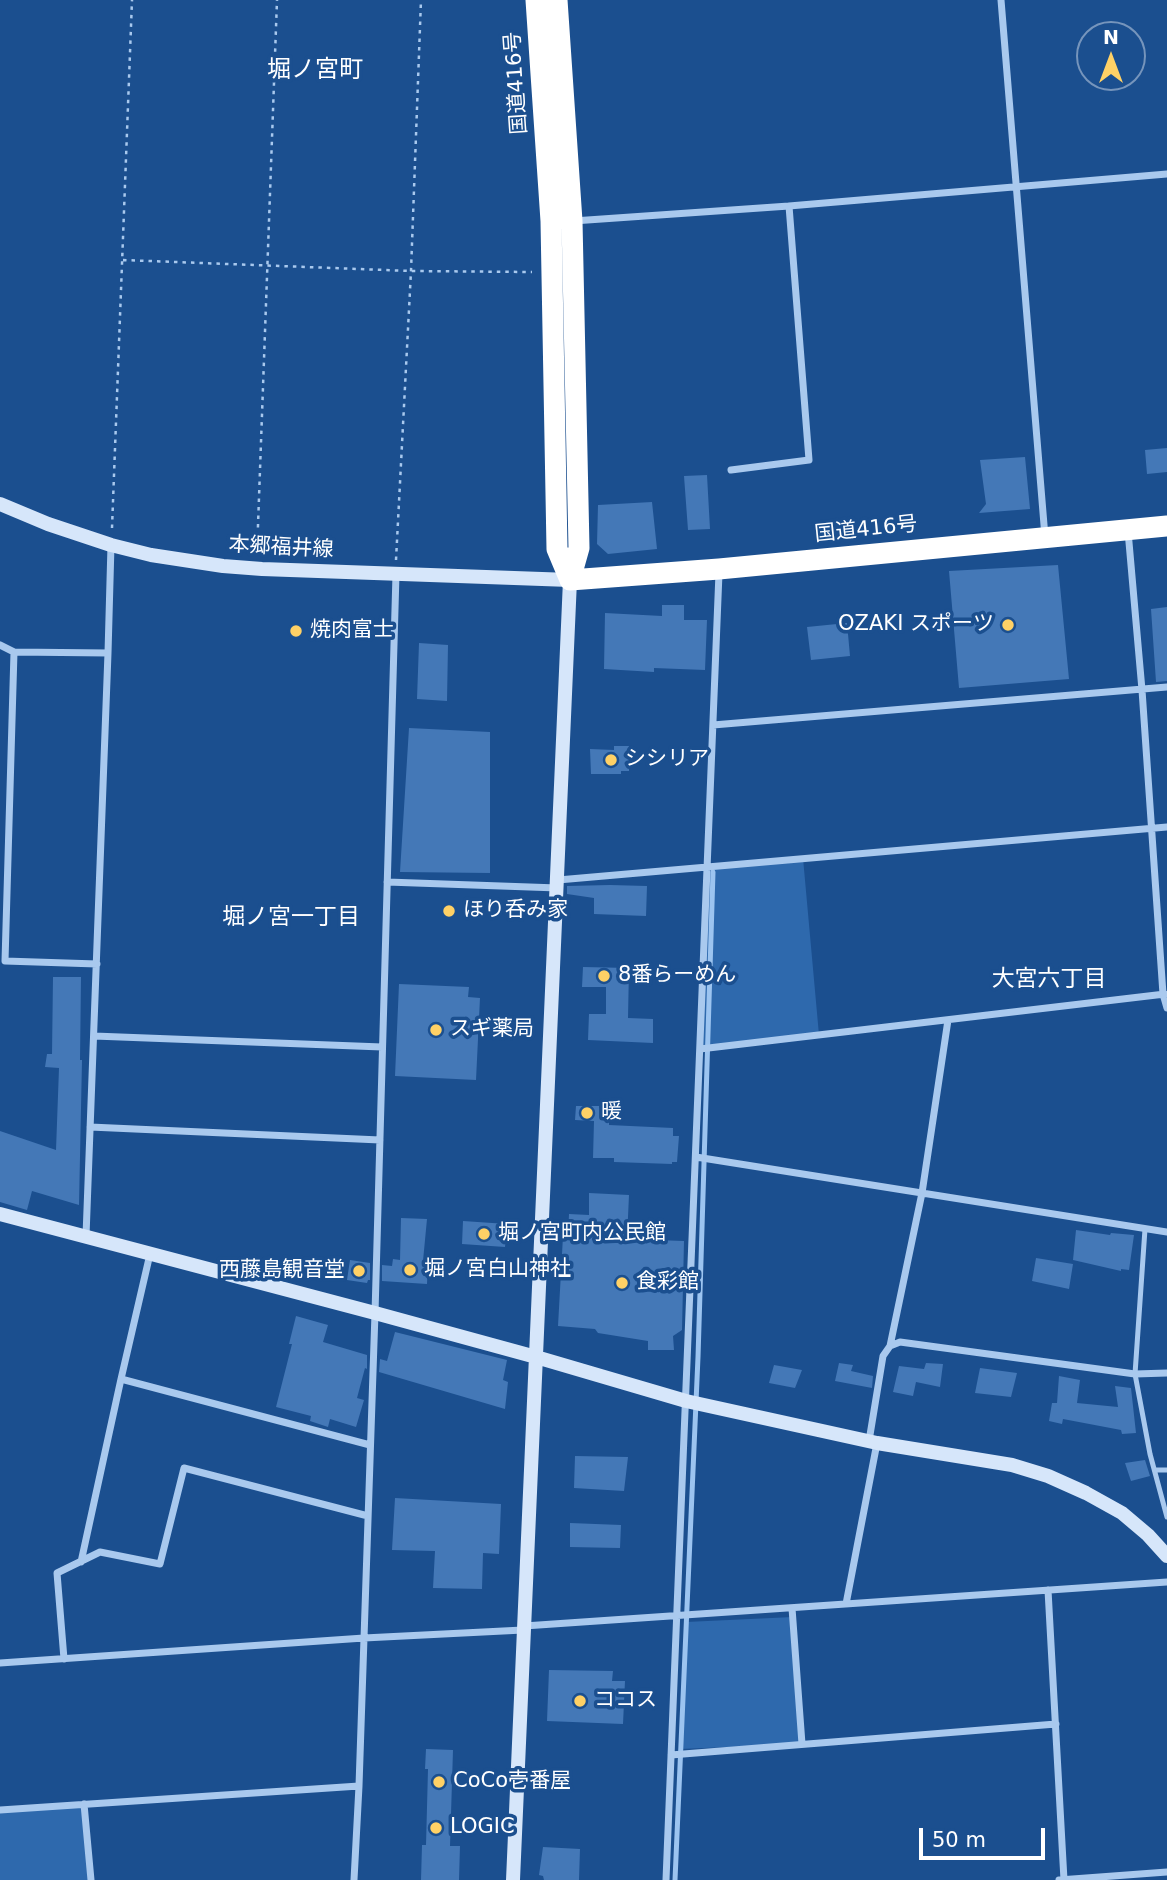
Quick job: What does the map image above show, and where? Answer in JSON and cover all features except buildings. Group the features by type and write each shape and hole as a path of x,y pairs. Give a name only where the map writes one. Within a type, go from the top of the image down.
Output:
{"highway":[{"name":"国道416号","path":"536,0 561,221 553,272 556,549 570,580"},
{"name":"国道416号","path":"557,0 561,221 579,548 570,580"},
{"name":"国道416号","path":"570,580 719,569 1167,526"}],"street":[{"path":"1001,0 1045,537"},
{"path":"561,221 789,206 1167,174"},
{"path":"731,470 809,460 789,206"},
{"name":"本郷福井線","path":"0,504 48,524 111,545 192,562 256,569 570,580"},
{"path":"1128,530 1167,1008"},
{"path":"86,1237 111,545"},
{"path":"666,1880 719,569"},
{"path":"354,1880 375,1313 396,573"},
{"path":"513,1880 570,580"},
{"path":"0,645 14,652 108,653"},
{"path":"14,652 5,961 97,964"},
{"path":"713,725 1167,687"},
{"path":"387,881 558,884 707,866 1167,827"},
{"path":"700,1049 1165,994"},
{"path":"846,1604 873,1442 883,1356 890,1346 922,1193 948,1020"},
{"path":"94,1036 382,1047"},
{"path":"90,1127 380,1140"},
{"path":"696,1157 1167,1232"},
{"path":"0,1214 537,1357 686,1401 873,1442 1012,1465 1048,1476 1086,1493 1122,1513 1165,1550"},
{"path":"81,1562 150,1253"},
{"path":"890,1346 900,1342 1135,1374 1167,1373"},
{"path":"121,1379 370,1445"},
{"path":"64,1659 57,1573 100,1552 160,1564 184,1468 368,1516"},
{"path":"0,1663 1167,1582"},
{"path":"1048,1590 1064,1880"},
{"path":"792,1608 802,1744"},
{"path":"671,1755 1056,1724"},
{"path":"0,1810 359,1786"},
{"path":"84,1804 91,1880"},
{"path":"1059,1880 1167,1872"}],"lane":[{"path":"1144,1229 1135,1374 1167,1517"},
{"path":"1155,1470 1167,1469"}],"path":[{"path":"111,545 132,0"},
{"path":"256,569 276,0"},
{"path":"396,573 421,0"},
{"path":"123,260 411,271 553,272"}],"shaded area":[{"path":"803,858 819,1035 700,1049 707,866"},
{"path":"793,1617 802,1744 680,1749 686,1622"},
{"path":"84,1804 91,1880 0,1880 0,1810"}],"waterway":[{"path":"675,1880 698,1357 713,872"}],"place":[{"name":"OZAKI スポーツ","path":"1008,625"},
{"name":"焼肉富士","path":"296,631"},
{"name":"シシリア","path":"611,760"},
{"name":"ほり呑み家","path":"449,911"},
{"name":"8番らーめん","path":"604,976"},
{"name":"スギ薬局","path":"436,1030"},
{"name":"暖","path":"587,1113"},
{"name":"堀ノ宮町内公民館","path":"484,1234"},
{"name":"堀ノ宮白山神社","path":"410,1270"},
{"name":"西藤島観音堂","path":"359,1271"},
{"name":"食彩館","path":"622,1283"},
{"name":"ココス","path":"580,1701"},
{"name":"CoCo壱番屋","path":"439,1782"},
{"name":"LOGIC","path":"436,1828"}],"district":[{"name":"堀ノ宮町","path":"315,71"},
{"name":"堀ノ宮一丁目","path":"291,918"},
{"name":"大宮六丁目","path":"1049,980"}]}
